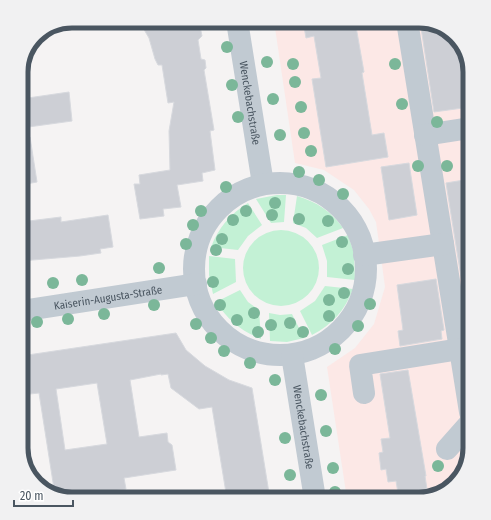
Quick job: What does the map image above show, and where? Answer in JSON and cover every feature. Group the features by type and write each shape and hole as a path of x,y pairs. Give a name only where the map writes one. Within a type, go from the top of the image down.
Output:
{"street":[{"name":"Wenckebachstraße","path":"238,28 263,184"},
{"path":"408,28 443,244 463,339"},
{"path":"425,135 463,129"},
{"path":"263,184 290,184 323,196 349,218 360,237 364,255 364,286 360,299 346,323 319,345 304,353 292,355 266,354 250,350 235,342 221,332 210,319 201,303 196,284 196,250 209,221 231,198 246,190 263,184"},
{"path":"364,255 443,244"},
{"name":"Kaiserin-Augusta-Straße","path":"28,310 196,284"},
{"path":"364,393 360,365 463,348"},
{"name":"Wenckebachstraße","path":"292,355 314,492"},
{"path":"447,449 463,431"}],"shaded area":[{"path":"275,28 422,28 439,32 452,43 460,55 463,72 463,454 459,468 454,475 444,485 436,489 420,492 346,492 327,367 355,348 374,324 385,287 376,222 369,209 354,190 324,170 295,163"}],"green space":[{"path":"286,195 284,222 271,223 256,199"},
{"path":"297,196 311,201 323,208 334,217 343,228 317,238 306,228 293,223"},
{"path":"248,203 262,225 248,236 238,250 211,247 221,227 230,216"},
{"path":"281,230 295,233 308,241 316,254 319,268 316,282 308,295 295,303 281,306 267,303 254,295 246,282 243,268 246,254 254,241 267,233"},
{"path":"348,235 354,253 355,280 327,277 327,261 322,245"},
{"path":"209,256 235,259 236,282 213,294 209,275"},
{"path":"325,286 353,289 346,304 332,322 312,335 300,311 315,301"},
{"path":"240,290 248,302 259,310 261,339 241,329 225,314 216,302"},
{"path":"269,313 280,315 292,314 304,338 287,342 270,341"}],"building":[{"path":"143,28 200,28 202,36 198,40 201,59 205,60 206,68 204,70 214,130 210,131 215,170 202,173 203,181 177,185 181,207 163,209 164,216 140,219 134,184 140,184 139,175 170,170 169,131 174,102 168,103 162,65 158,65 155,59 149,38"},
{"path":"304,28 356,28 364,72 362,73 372,135 384,133 388,157 326,167 312,79 321,78 314,36 306,38"},
{"path":"421,28 431,29 446,37 457,50 462,63 463,108 434,112"},
{"path":"69,92 72,121 28,127 28,98"},
{"path":"28,137 30,137 37,182 28,184"},
{"path":"409,163 417,215 389,220 381,167"},
{"path":"463,180 463,289 446,183"},
{"path":"108,215 113,247 100,249 101,253 28,260 28,221 61,217 61,222"},
{"path":"436,279 444,330 441,331 442,339 400,346 398,331 403,330 397,285"},
{"path":"176,333 186,350 205,366 229,380 252,388 269,492 226,492 212,407 199,409 171,388 168,374 130,380 139,437 167,433 168,442 172,445 176,470 124,478 126,489 106,492 72,492 55,489 39,393 28,394 28,355","holes":["97,383 107,444 65,450 56,389"]},
{"path":"408,370 427,491 398,492 396,481 388,482 386,469 381,470 379,453 383,452 381,439 390,438 380,374"}]}
